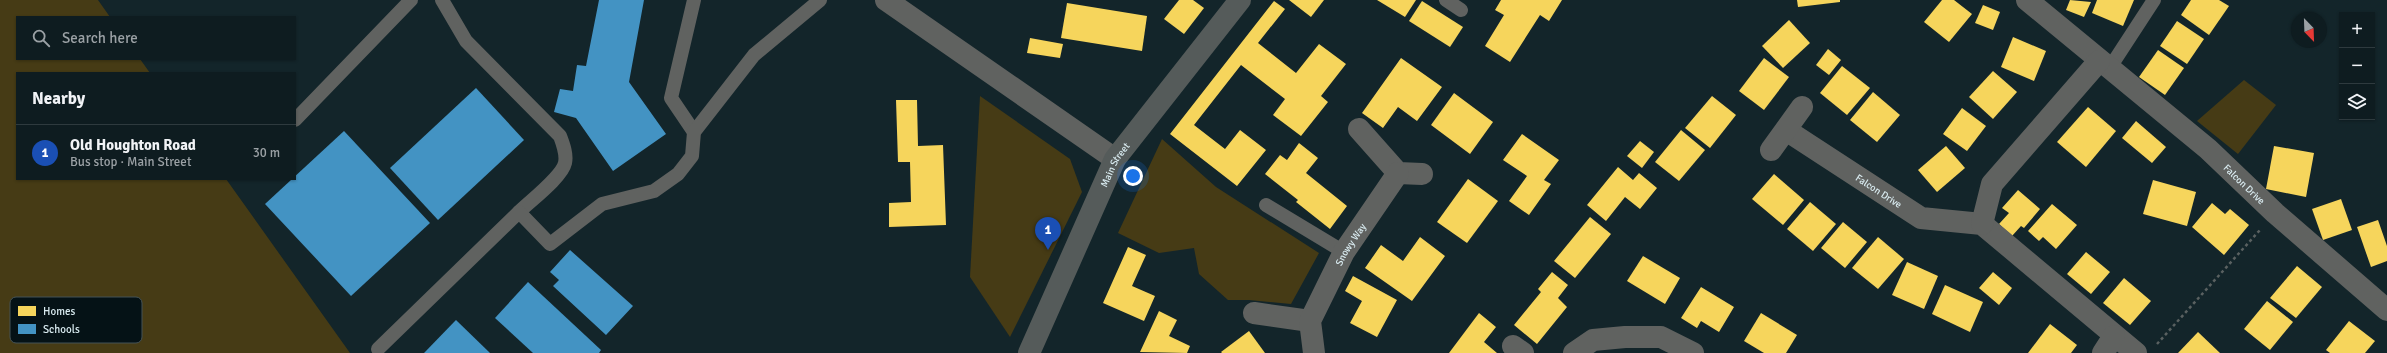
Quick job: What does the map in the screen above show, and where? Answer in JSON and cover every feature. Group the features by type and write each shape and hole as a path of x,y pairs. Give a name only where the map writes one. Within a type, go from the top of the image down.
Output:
{"main road":[{"name":"Main Street","path":"1029,353 1115,159 1240,0"}],"street":[{"path":"886,0 1115,159"},
{"name":"Falcon Drive","path":"2027,0 2104,65 2208,149 2275,214 2387,310"},
{"path":"2104,65 1992,184 1982,224 2109,344 2145,350"},
{"path":"1771,150 1802,108"},
{"path":"1359,129 1398,173 1422,174"},
{"name":"Falcon Drive","path":"1786,130 1921,218 1982,224"},
{"name":"Snowy Way","path":"1310,321 1344,252 1398,173"},
{"path":"1254,313 1310,321 1314,353"},
{"path":"1574,353 1593,340 1632,337 1661,337 1693,353"}],"lane":[{"path":"296,119 411,0"},
{"path":"378,349 559,174 565,164 565,152 560,136 466,41 442,0"},
{"path":"694,0 671,98 694,132"},
{"path":"519,212 550,244 602,204 654,191 678,174 692,156 694,132 754,55 820,0"},
{"path":"1446,0 1461,10"},
{"path":"2104,65 2154,0"},
{"path":"1266,206 1344,252"}],"path":[{"path":"2145,350 2275,214"}],"shaded area":[{"path":"0,0 98,0 109,16 16,16 16,60 141,60 149,72 16,72 16,180 227,180 350,353 0,353"},
{"path":"2244,80 2276,105 2238,154 2197,121"},
{"path":"980,96 1070,159 1082,192 1010,337 970,277"},
{"path":"1162,139 1216,187 1319,253 1291,304 1249,300 1228,300 1199,274 1194,248 1159,253 1118,233"}],"building: Homes":[{"path":"1179,0 1193,0 1204,8 1184,34 1164,19"},
{"path":"1289,0 1324,0 1311,17"},
{"path":"1377,0 1416,0 1405,17"},
{"path":"1501,0 1562,0 1549,21 1540,15 1510,62 1485,46 1504,15 1495,10"},
{"path":"1797,0 1840,0 1840,2 1798,7"},
{"path":"1942,0 1954,0 1972,14 1949,42 1924,22"},
{"path":"2070,0 2091,2 2084,17 2066,10"},
{"path":"2097,0 2134,0 2123,26 2092,13"},
{"path":"2191,0 2219,0 2229,6 2209,35 2181,15"},
{"path":"1274,1 1285,9 1258,43 1296,73 1319,44 1346,64 1321,96 1328,102 1301,136 1273,115 1285,99 1241,65 1194,125 1225,149 1240,130 1266,150 1237,186 1170,134"},
{"path":"1422,1 1463,27 1450,47 1409,21"},
{"path":"1067,3 1147,16 1142,51 1061,38"},
{"path":"1983,5 2000,12 1993,30 1975,23"},
{"path":"1789,20 1810,43 1783,68 1762,46"},
{"path":"2177,21 2204,39 2187,64 2160,46"},
{"path":"2013,37 2046,51 2034,81 2001,67"},
{"path":"1030,38 1063,44 1060,58 1027,53"},
{"path":"1828,49 1841,60 1829,75 1816,65"},
{"path":"2158,50 2184,68 2165,95 2139,77"},
{"path":"1401,58 1442,87 1417,121 1398,107 1383,128 1362,113"},
{"path":"1764,58 1789,77 1764,110 1739,91"},
{"path":"1842,66 1870,88 1847,115 1820,93"},
{"path":"1993,71 2017,92 1993,119 1969,97"},
{"path":"1873,92 1900,115 1877,142 1850,120"},
{"path":"1454,93 1493,122 1470,154 1431,125"},
{"path":"1712,96 1736,115 1710,148 1685,128"},
{"path":"896,100 917,100 918,146 943,145 946,225 889,227 889,203 911,202 910,162 898,162"},
{"path":"2088,107 2116,131 2086,167 2057,142"},
{"path":"1962,108 1986,126 1967,151 1943,134"},
{"path":"2136,121 2166,147 2152,163 2122,138"},
{"path":"1681,130 1705,150 1679,181 1655,162"},
{"path":"1522,134 1559,160 1544,180 1551,184 1529,215 1509,201 1527,176 1503,160"},
{"path":"1640,141 1654,152 1642,168 1627,156"},
{"path":"1299,143 1318,158 1306,173 1347,206 1330,229 1296,202 1298,200 1265,174 1280,155 1287,160"},
{"path":"1946,146 1965,168 1937,192 1918,170"},
{"path":"2274,146 2314,153 2306,197 2266,189"},
{"path":"1618,167 1633,180 1639,173 1657,188 1640,209 1625,197 1606,221 1587,205"},
{"path":"1774,174 1804,200 1783,225 1752,199"},
{"path":"1468,179 1498,201 1467,243 1437,222"},
{"path":"2153,180 2196,192 2187,226 2143,214"},
{"path":"2018,190 2040,209 2024,228 2021,226 2012,236 1999,224 2009,213 2002,208"},
{"path":"2341,199 2352,230 2323,240 2312,209"},
{"path":"1810,202 1836,224 1813,251 1787,229"},
{"path":"2212,203 2225,214 2230,209 2249,225 2224,255 2192,227"},
{"path":"2052,204 2077,225 2056,249 2043,237 2039,241 2028,231"},
{"path":"1590,217 1611,234 1575,278 1554,261"},
{"path":"2378,220 2387,246 2387,261 2371,267 2357,227"},
{"path":"1843,222 1867,242 1845,268 1821,248"},
{"path":"1420,237 1445,256 1412,301 1365,268 1381,245 1403,261"},
{"path":"1878,237 1904,259 1878,289 1852,268"},
{"path":"1128,247 1146,255 1132,286 1155,296 1144,321 1103,303"},
{"path":"2086,252 2110,272 2091,294 2067,274"},
{"path":"1643,256 1680,278 1665,304 1627,281"},
{"path":"1907,262 1938,276 1924,309 1892,295"},
{"path":"2297,266 2322,287 2296,318 2270,298"},
{"path":"1552,272 1568,285 1558,298 1567,307 1537,344 1514,325 1541,292 1538,289"},
{"path":"1993,272 2012,288 1999,305 1979,288"},
{"path":"1353,276 1397,300 1377,337 1350,323 1362,301 1345,291"},
{"path":"2124,278 2151,301 2130,325 2103,303"},
{"path":"1945,285 1983,302 1970,332 1932,314"},
{"path":"1701,287 1734,307 1719,332 1701,321 1697,328 1681,318"},
{"path":"2267,301 2293,322 2270,350 2244,329"},
{"path":"1159,311 1177,320 1169,336 1190,346 1187,353 1140,352"},
{"path":"1479,313 1496,327 1484,342 1497,353 1449,353"},
{"path":"1761,313 1797,335 1786,353 1764,353 1744,341"},
{"path":"2349,321 2375,341 2365,353 2330,353 2326,350"},
{"path":"2050,324 2077,345 2071,353 2028,353"},
{"path":"1249,331 1265,353 1221,352"},
{"path":"2198,332 2220,353 2178,353"}],"building: Schools":[{"path":"599,0 644,0 629,82 666,134 613,171 576,118 554,112 560,89 573,91 577,65 586,66"},
{"path":"476,88 524,140 438,220 390,168"},
{"path":"344,131 430,223 351,296 265,204 291,180 296,180 296,175"},
{"path":"570,250 633,306 606,335 553,286 559,280 550,272"},
{"path":"528,282 601,350 599,353 533,353 495,318"},
{"path":"456,320 490,353 424,353"}],"place":[{"name":"Old Houghton Road","path":"1048,250"}]}
